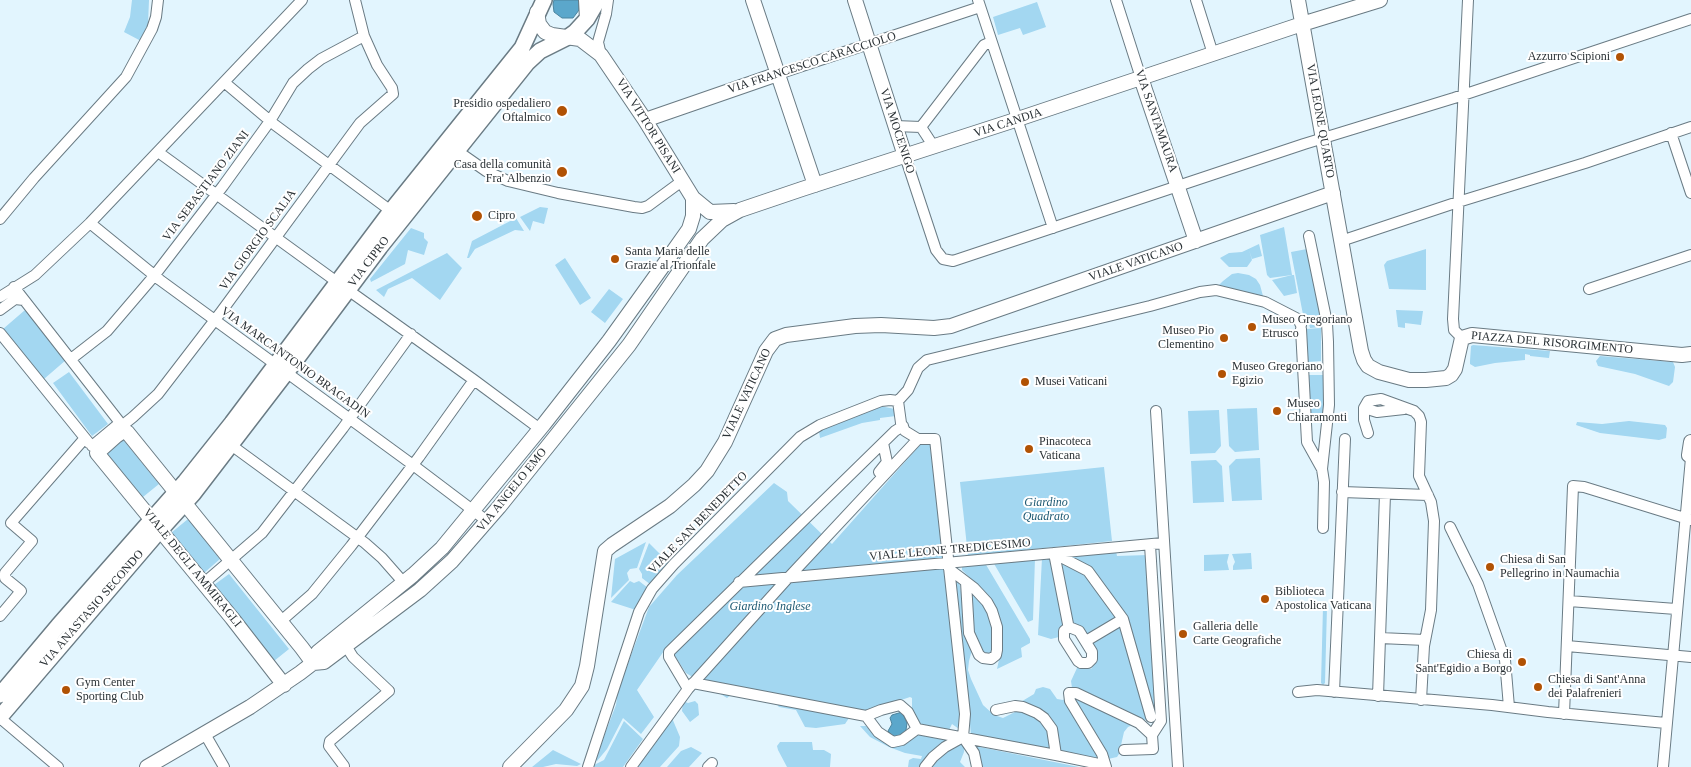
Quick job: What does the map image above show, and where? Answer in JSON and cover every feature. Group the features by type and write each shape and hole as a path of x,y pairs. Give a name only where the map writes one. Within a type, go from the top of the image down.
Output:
{"main road":[{"path":"586,0 587,19"},
{"name":"VIA CIPRO","path":"342,286 526,63 540,51 568,37 580,27 598,0"},
{"path":"753,0 815,185"},
{"name":"VIA MOCENIGO","path":"855,0 905,156"},
{"name":"VIA LEONE QUARTO","path":"1298,0 1361,351 1365,362 1379,372 1401,378 1419,381 1444,379"},
{"name":"VIA CANDIA","path":"716,225 740,210 1302,24 1380,0"},
{"name":"VIA CIPRO","path":"181,498 231,445 281,369 342,286 391,211 522,48 528,38 540,6"},
{"name":"VIA VITTOR PISANI","path":"540,6 539,24 544,31 550,35 584,41 601,55 645,120 693,198"},
{"name":"VIA FRANCESCO CARACCIOLO","path":"645,120 778,74"},
{"name":"VIA SANTAMAURA","path":"1141,78 1196,241"},
{"name":"VIALE VATICANO","path":"510,767 566,710 582,686 588,666 605,551 674,503 707,471 725,442 766,351 775,340 786,335 855,326 881,325 934,328 951,326 1333,193"},
{"path":"693,198 710,212 721,213 740,210"},
{"name":"VIA ANGELO EMO","path":"147,767 284,685 313,663 318,652 404,583 442,548 540,429 616,331 660,270 689,229 693,216 693,198"},
{"name":"VIA ANGELO EMO","path":"313,663 324,662 439,574 487,521 629,344 702,239 716,225"},
{"name":"PIAZZA DEL RISORGIMENTO","path":"1444,379 1452,375 1455,369 1462,338 1472,335 1691,354"},
{"name":"VIA CIPRO","path":"181,498 232,423 281,369"},
{"path":"91,445 116,436 125,429 313,663"},
{"name":"VIALE DEGLI AMMIRAGLI","path":"91,445 157,524 284,685"},
{"name":"VIA ANASTASIO SECONDO","path":"0,695 181,498"},
{"name":"VIA ANASTASIO SECONDO","path":"0,717 157,524"}],"street":[{"path":"0,220 34,178 126,77 152,29 158,0"},
{"path":"0,297 27,281 90,223 302,0"},
{"path":"355,0 364,36"},
{"path":"601,55 598,42 608,0"},
{"name":"VIA SANTAMAURA","path":"1116,0 1141,78"},
{"path":"1196,0 1213,54"},
{"path":"1462,338 1454,330 1453,324 1468,0"},
{"path":"979,4 1053,228 1691,19"},
{"name":"VIA FRANCESCO CARACCIOLO","path":"778,74 869,44 979,4"},
{"name":"VIA GIORGIO SCALIA","path":"125,429 158,394 360,123 393,92 377,65 364,36"},
{"name":"VIA SEBASTIANO ZIANI","path":"71,359 107,331 154,276 217,195 270,121 293,83 308,68 328,54 364,36"},
{"path":"921,127 984,45 991,42"},
{"path":"224,82 270,121 391,211"},
{"path":"895,126 921,127"},
{"path":"921,127 934,147"},
{"path":"1342,241 1691,127"},
{"path":"1671,133 1691,193"},
{"path":"456,150 486,171 508,181 558,193 634,207 642,208 648,206 682,181"},
{"path":"158,152 540,429"},
{"name":"VIA MOCENIGO","path":"905,156 936,250 943,259 955,260 1053,228"},
{"name":"VIA MARCANTONIO BRAGADIN","path":"90,223 154,276 487,521"},
{"path":"1309,236 1327,323 1329,404 1322,469 1324,482 1322,528"},
{"path":"1589,289 1691,255"},
{"path":"660,270 670,271 675,279"},
{"path":"14,287 125,429"},
{"path":"977,767 974,753 963,737 965,714 952,565 935,439 918,439 905,431 898,401 908,390 918,368 927,360 1141,308 1194,293 1216,290 1265,302 1298,319 1301,327 1307,442 1322,469"},
{"path":"0,310 15,299 24,300"},
{"name":"VIALE DEGLI AMMIRAGLI","path":"0,333 91,445"},
{"path":"204,583 262,533 350,419 411,334"},
{"path":"281,621 312,594 413,465 474,380"},
{"name":"VIALE SAN BENEDETTO","path":"588,767 639,612 652,589 663,576 800,437 820,425 881,401 898,401"},
{"path":"1368,432 1364,420 1364,408 1377,412 1404,409 1414,411 1420,419 1419,476 1432,505 1434,521 1431,610 1425,640 1421,700"},
{"path":"1156,411 1178,767"},
{"path":"903,426 894,431 739,582 670,652 669,657 690,686 866,716 900,705 908,712 917,729"},
{"path":"631,767 690,686 918,439"},
{"path":"1334,692 1345,439"},
{"path":"824,531 885,465 887,456 883,442"},
{"path":"0,616 21,591 6,578 5,573 32,541 11,523 91,445"},
{"path":"231,445 357,537 382,558 404,583"},
{"path":"1663,767 1676,609 1688,519 1691,453"},
{"path":"1564,714 1573,486 1688,519"},
{"path":"1342,492 1428,496"},
{"path":"1378,696 1385,494"},
{"path":"1450,527 1478,584 1505,660 1509,707"},
{"name":"VIALE LEONE TREDICESIMO","path":"739,582 952,565 1163,543"},
{"path":"1124,750 1153,749 1152,735 1161,721 1150,545"},
{"path":"1054,553 1088,571 1123,619 1151,717"},
{"path":"1054,553 1068,624"},
{"path":"952,565 963,580 974,588 987,602 995,618 997,650 996,655 991,659 982,658 979,655 969,633 963,580"},
{"path":"1569,601 1676,609"},
{"path":"1086,641 1123,619"},
{"path":"344,766 329,746 330,741 389,691 353,657 346,646 345,630"},
{"path":"1380,638 1425,640"},
{"path":"1567,646 1691,657"},
{"path":"1298,692 1310,690 1334,692 1666,723"},
{"path":"866,716 878,732 893,742 902,740 917,729 1104,766 1102,754 1070,701 1069,693 1076,693 1140,723 1152,735"},
{"path":"996,710 1015,706 1023,707 1044,718 1049,723 1054,734 1056,755"},
{"path":"0,717 58,767"},
{"path":"205,734 224,767"},
{"path":"925,767 945,747 963,737"}],"green space":[{"path":"132,0 149,0 148,24 141,41 124,32 130,17"},
{"path":"1037,2 1046,27 1023,35 1020,28 998,35 993,17"},
{"path":"540,207 548,208 544,224 533,221 530,231 520,217"},
{"path":"516,218 524,231 515,230 475,249 467,258 472,241"},
{"path":"1284,227 1292,275 1270,278 1267,275 1260,235"},
{"path":"411,228 424,233 424,238 428,242 424,255 408,250 405,264 371,282 370,279"},
{"path":"1259,244 1262,256 1252,259 1249,250 1252,260 1247,267 1229,267 1220,258 1229,253 1242,252"},
{"path":"1307,249 1322,327 1310,328 1309,324 1305,325 1291,252"},
{"path":"1426,249 1426,290 1389,289 1384,265 1387,261"},
{"path":"447,253 462,268 440,300 412,278 388,289 384,297 376,290"},
{"path":"565,258 591,298 580,305 555,265"},
{"path":"1232,274 1249,275 1256,279 1263,296 1261,298 1220,288 1219,285 1223,281"},
{"path":"1294,275 1297,293 1284,296 1272,280"},
{"path":"609,289 623,299 605,323 591,312"},
{"path":"25,310 66,360 44,379 3,329"},
{"path":"1396,310 1423,311 1421,325 1405,323 1405,328 1398,327"},
{"path":"1321,328 1321,361 1307,362 1306,329"},
{"path":"1471,346 1550,351 1549,358 1525,354 1525,360 1475,367 1470,364"},
{"path":"1600,356 1673,362 1675,367 1673,382 1669,386 1635,374 1598,366 1596,361"},
{"path":"69,372 108,424 92,436 53,383"},
{"path":"1307,375 1323,375 1324,413 1310,414"},
{"path":"880,406 895,409 896,416 862,423 820,438 819,431"},
{"path":"1257,408 1259,450 1235,452 1229,446 1227,409"},
{"path":"1219,410 1221,446 1215,453 1190,454 1188,411"},
{"path":"1629,421 1665,425 1667,428 1666,438 1659,440 1600,433 1576,425 1577,422 1602,424"},
{"path":"121,437 159,484 143,497 104,451"},
{"name":"Giardino Inglese","path":"920,445 930,445 961,713 961,727 959,729 952,724 949,730 919,724 912,711 912,698 910,697 849,718 845,724 816,728 805,727 796,710 779,707 767,694 733,693 727,698 686,673 668,645 637,690 654,717 641,734 623,718 607,749 597,761 595,759 616,705 618,690 649,607 677,575 774,483 787,492 788,501 832,544"},
{"path":"1260,458 1262,500 1232,501 1229,466 1236,459"},
{"path":"1216,460 1222,466 1224,502 1193,503 1191,461"},
{"name":"Giardino Quadrato","path":"1104,467 1112,541 968,556 960,482"},
{"path":"188,519 220,559 204,573 171,533"},
{"path":"646,542 637,568 630,569 627,573 629,580 611,598 615,559"},
{"path":"649,543 670,564 651,585 642,578 639,569"},
{"path":"1116,551 1117,556 1148,555 1159,716 1155,717 1129,623 1068,557 1068,555"},
{"path":"1251,553 1252,569 1233,570 1235,562 1232,554"},
{"path":"1229,554 1227,562 1229,570 1204,571 1204,555"},
{"path":"1035,558 1033,620 1028,622 993,562"},
{"path":"1042,558 1050,558 1052,561 1065,626 1059,637 1051,639 1038,635"},
{"path":"1059,562 1083,572 1117,618 1087,637 1072,626"},
{"path":"985,563 1030,639 1030,643 1021,648 1022,657 997,669 1000,655 989,597 962,570 962,566"},
{"path":"229,574 289,649 274,661 214,585"},
{"path":"956,579 959,581 972,650 968,670 983,705 994,715 1003,718 1019,710 1037,717 1048,730 1050,747 1048,749 971,735"},
{"path":"630,581 634,583 639,581 648,588 636,610 611,602"},
{"path":"970,591 988,611 994,628 992,653 989,654 982,651 973,632"},
{"path":"1323,607 1327,607 1325,683 1323,685 1321,683"},
{"path":"1121,626 1147,719 1143,721 1072,688 1071,681 1079,665 1091,669 1095,664 1090,644"},
{"path":"1043,687 1050,689 1057,699 1063,700 1066,698 1099,760 1061,752 1057,734 1019,703 1034,694 1036,689"},
{"path":"1074,697 1135,724 1128,727 1124,732 1117,757 1108,759"},
{"path":"683,701 688,703 695,701 698,704 699,715 690,722 682,711"},
{"path":"672,718 680,737 679,746 660,767 637,767"},
{"path":"624,721 643,739 623,767 594,767 594,765 604,760"},
{"path":"860,726 866,726 879,739 917,735 948,739 929,754 919,767 908,767 909,760 913,758 921,759 922,756 905,753 889,747 870,737"},
{"path":"780,742 812,742 813,750 824,750 831,754 830,767 787,767 778,750 777,746"},
{"path":"960,742 964,743 964,752 960,762 965,767 931,767 934,762"},
{"path":"975,746 1079,767 981,767"},
{"path":"691,747 702,753 689,767 667,767 681,751"},
{"path":"553,750 581,764 577,766 556,764 532,767"}],"shaded area":[{"path":"554,0 579,0 579,10 573,18 562,18 554,12"},
{"path":"902,712 907,723 906,730 902,736 895,738 888,731 892,724 890,718 892,715"}],"place":[{"name":"Azzurro Scipioni","path":"1620,57"},
{"name":"Presidio ospedaliero Oftalmico","path":"562,111"},
{"name":"Casa della comunità Fra' Albenzio","path":"562,172"},
{"name":"Cipro","path":"477,216"},
{"name":"Santa Maria delle Grazie al Trionfale","path":"615,259"},
{"name":"Museo Gregoriano Etrusco","path":"1252,327"},
{"name":"Museo Pio Clementino","path":"1224,338"},
{"name":"Museo Gregoriano Egizio","path":"1222,374"},
{"name":"Musei Vaticani","path":"1025,382"},
{"name":"Museo Chiaramonti","path":"1277,411"},
{"name":"Pinacoteca Vaticana","path":"1029,449"},
{"name":"Chiesa di San Pellegrino in Naumachia","path":"1490,567"},
{"name":"Biblioteca Apostolica Vaticana","path":"1265,599"},
{"name":"Galleria delle Carte Geografiche","path":"1183,634"},
{"name":"Chiesa di Sant'Egidio a Borgo","path":"1522,662"},
{"name":"Chiesa di Sant'Anna dei Palafrenieri","path":"1538,687"},
{"name":"Gym Center Sporting Club","path":"66,690"}]}
